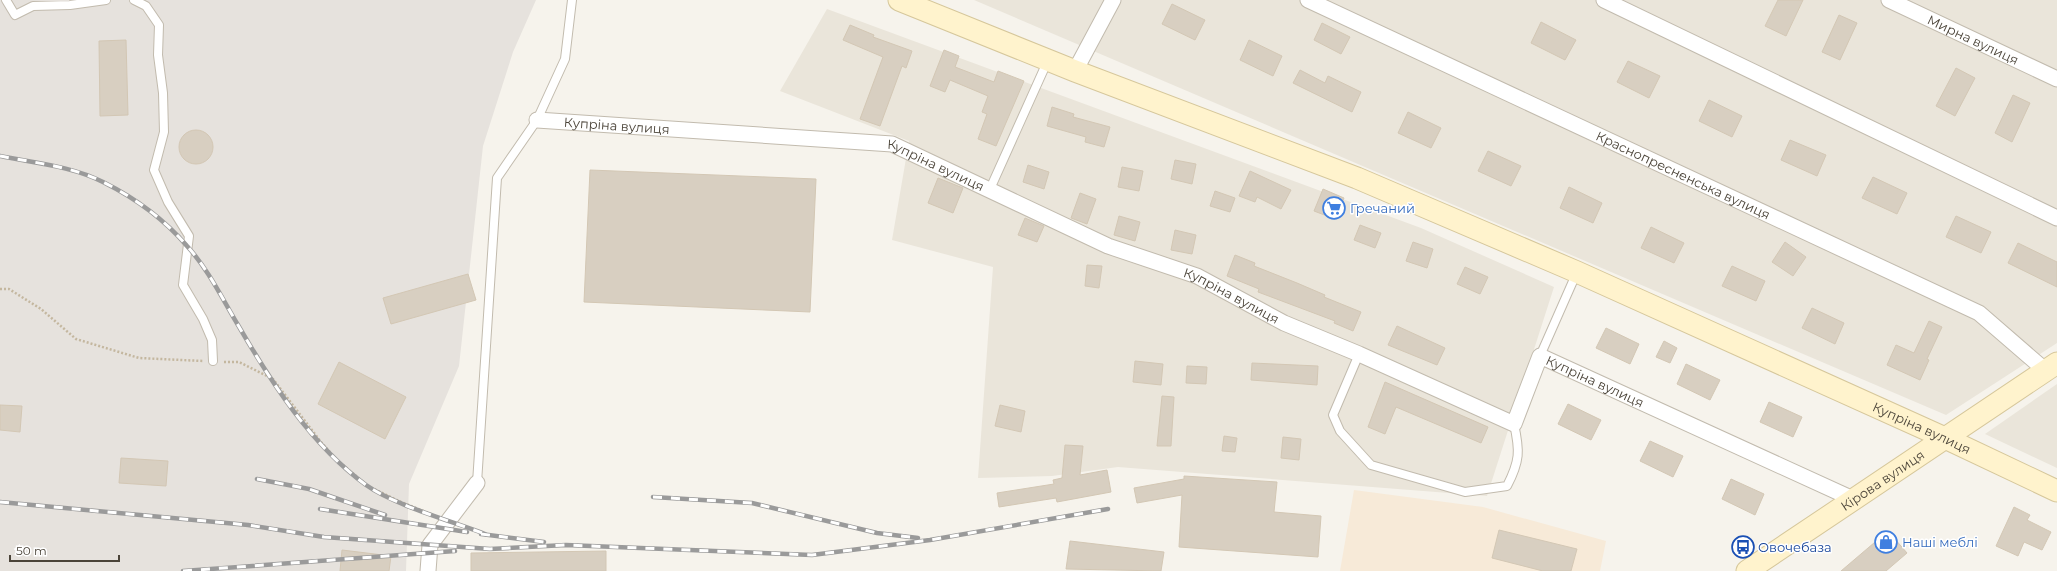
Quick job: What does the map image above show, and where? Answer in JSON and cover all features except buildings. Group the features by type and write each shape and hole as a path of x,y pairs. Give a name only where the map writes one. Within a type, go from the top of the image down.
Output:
{"main road":[{"name":"Купріна вулиця","path":"899,0 1075,71 1357,178 1577,272 1946,438 2057,491"},
{"name":"Кірова вулиця","path":"1747,571 2051,367"}],"street":[{"path":"1075,71 1113,0"},
{"name":"Краснопресненська вулиця","path":"1308,0 1979,313 2051,367"},
{"path":"1604,0 2057,218"},
{"name":"Мирна вулиця","path":"1889,0 2057,79"},
{"name":"Купріна вулиця","path":"537,120 892,144 990,188 1108,246 1197,276 1284,322 1514,424 1540,356 1853,499"},
{"path":"428,571 430,545 477,483"}],"lane":[{"path":"6,0 16,15 33,6 70,5 106,0"},
{"path":"134,0 146,6 159,25 158,55 163,93 164,132 154,170 168,202 189,236 183,285 203,318 212,340 213,361"},
{"path":"477,483 497,178 537,120 565,59 572,0"},
{"path":"990,188 1048,60"},
{"path":"1540,356 1577,272"},
{"path":"1359,354 1333,415 1340,431 1371,465 1464,492 1507,486 1516,469 1519,447 1514,424"}],"path":[{"path":"0,289 9,289 41,309 76,339 139,358 239,362 273,379 321,442 338,460 368,486 401,502 448,521"}],"shaded area":[{"path":"0,0 536,0 513,52 483,146 459,366 409,484 406,571 0,571"},
{"path":"974,0 2057,0 2057,343 1946,415"},
{"path":"827,9 1421,228 1554,287 1487,496 1118,467 1052,476 978,478 993,267 892,240 909,141 780,91"},
{"path":"2057,384 2057,468 1985,434"},
{"path":"1354,490 1483,507 1606,541 1600,571 1340,571"}],"railway":[{"path":"0,156 79,172 115,188 138,202 159,218 178,236 202,264 278,390 310,432 327,451 346,469 366,485 378,492 407,506 485,534"},
{"path":"257,479 309,489 385,515"},
{"path":"653,497 752,503 877,533 918,538"},
{"path":"0,502 248,525 324,537 490,549 566,545 812,555 930,540 1108,509"},
{"path":"320,509 467,532"},
{"path":"481,534 544,542"},
{"path":"183,571 455,551"}],"place":[{"name":"Гречаний","path":"1334,208"},
{"name":"Наші меблі","path":"1886,542"},
{"name":"Овочебаза","path":"1743,547"}]}
